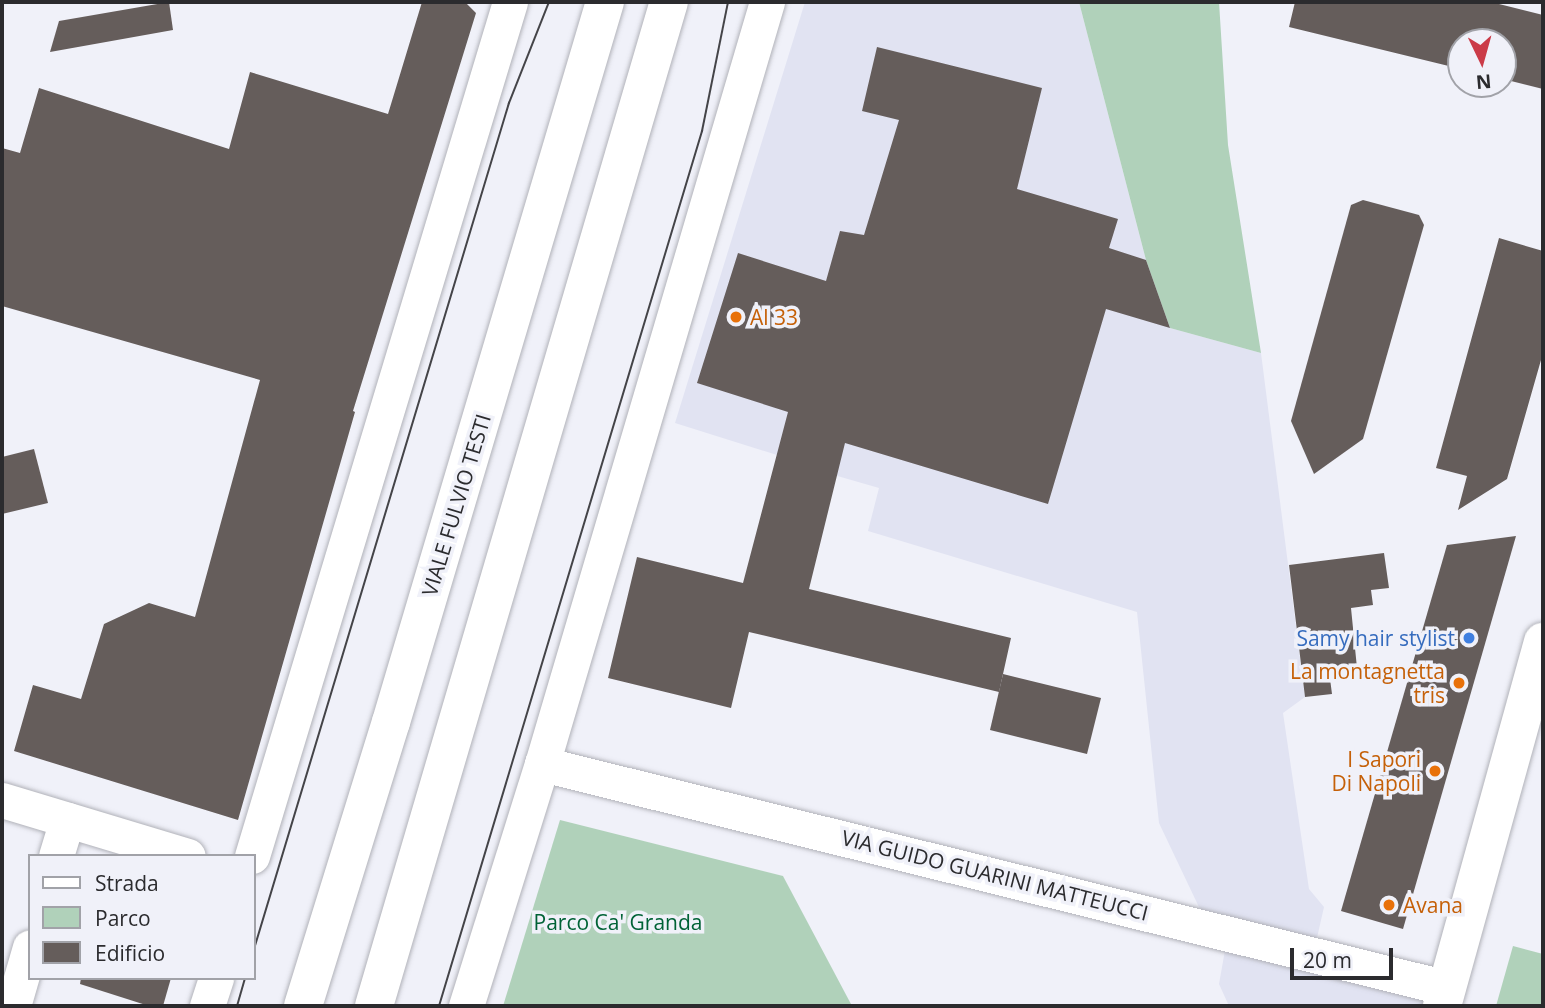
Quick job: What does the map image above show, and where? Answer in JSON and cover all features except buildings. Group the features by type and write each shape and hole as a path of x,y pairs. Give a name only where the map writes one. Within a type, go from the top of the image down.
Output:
{"main road":[{"name":"VIALE FULVIO TESTI","path":"303,1006 391,722 605,2"},
{"path":"374,1006 669,2"},
{"path":"1444,997 1543,642"}],"street":[{"path":"253,854 510,2"},
{"path":"466,1006 542,764 767,2"},
{"name":"VIA GUIDO GUARINI MATTEUCCI","path":"542,764 1444,997"},
{"path":"2,800 181,854"},
{"path":"58,854 67,820"},
{"path":"13,1006 28,954"},
{"path":"207,1006 215,980"}],"shaded area":[{"path":"805,2 1079,2 1146,260 1170,328 1261,353 1305,697 1283,713 1309,889 1324,907 1314,951 1207,924 1159,823 1137,612 868,531 879,488 782,460 777,455 675,423"},
{"path":"1227,939 1444,992 1440,1006 1229,1006 1219,984"}],"green space":[{"path":"1079,2 1219,2 1228,145 1261,353 1170,328 1146,260"},
{"name":"Parco Ca' Granda","path":"560,820 783,876 852,1006 503,1006"},
{"path":"1513,946 1543,954 1543,1006 1496,1006"}],"tram line":[{"path":"256,942 509,103 549,2"},
{"path":"439,1006 702,131 728,2"},
{"path":"237,1006 244,980"}],"place":[{"name":"Al 33","path":"736,317"},
{"name":"Samy hair stylist","path":"1469,638"},
{"name":"La montagnetta tris","path":"1459,683"},
{"name":"I Sapori Di Napoli","path":"1435,771"},
{"name":"Avana","path":"1389,905"}]}
